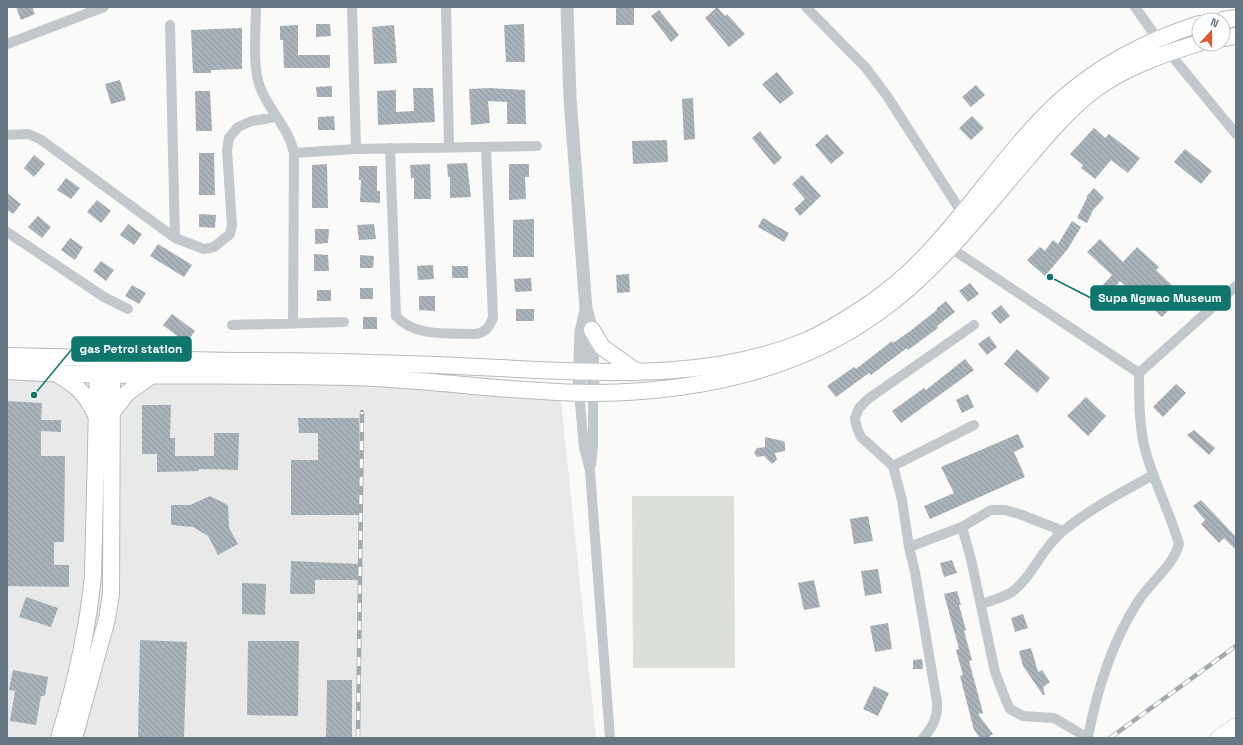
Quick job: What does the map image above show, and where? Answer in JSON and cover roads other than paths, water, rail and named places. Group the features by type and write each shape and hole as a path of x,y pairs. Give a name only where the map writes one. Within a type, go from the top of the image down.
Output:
{"highway":[{"path":"1219,738 1236,727"}],"main road":[{"path":"7,356 368,362 585,372 637,372 680,370 724,364 768,354 804,342 834,326 874,301 944,244 962,213 1029,134 1061,101 1100,69 1157,38 1191,27"},
{"path":"7,371 151,376 352,377 586,392 680,388 717,382 763,370 805,355 845,334 876,314 908,289 944,244 1047,134 1094,90 1116,76 1148,60 1191,45"},
{"path":"592,330 602,347 637,372"},
{"path":"67,736 90,610 94,541 97,416 105,374 105,357"},
{"path":"56,373 73,383 83,392 97,416"},
{"path":"67,736 99,648 110,594 113,411 105,374"},
{"path":"113,411 127,393 151,376"},
{"path":"94,541 111,542"},
{"path":"83,644 99,648"}],"street":[{"path":"7,44 104,7"},
{"path":"256,7 256,72 260,88 276,117 287,131 294,153 293,324"},
{"path":"352,7 356,149"},
{"path":"446,7 449,147"},
{"path":"567,7 570,98 586,309 592,330 585,372"},
{"path":"806,7 866,68 887,96 962,213"},
{"path":"1135,7 1168,52 1236,134"},
{"path":"170,25 175,238"},
{"path":"7,135 28,134 40,139 175,238 204,249 214,247 225,240 230,234 232,225 227,150 229,138 238,127 252,121 276,117"},
{"path":"294,153 390,148 537,146"},
{"path":"390,148 396,316 402,324 417,330 480,334 485,331 493,318 486,147"},
{"path":"7,232 104,297 128,309"},
{"path":"944,244 1139,373"},
{"path":"962,527 981,604 995,672 1010,709 1030,718 1054,718 1088,738 1093,709 1117,638 1138,602 1171,562 1179,544 1146,452 1140,405 1139,373 1236,286"},
{"path":"586,309 582,322 586,392 584,447 590,470"},
{"path":"232,325 344,322"},
{"path":"923,738 935,722 938,712 902,500 893,466 861,437 855,418 859,408 868,399 974,325"},
{"path":"586,392 593,441 590,470 610,738"},
{"path":"893,466 974,425"},
{"path":"981,604 1001,598 1020,585 1029,575 1042,552 1062,531 1101,504 1153,475"},
{"path":"909,547 962,527 991,510 1005,510 1062,531"}],"railway":[{"path":"358,738 362,412"},
{"path":"1110,738 1236,646"}],"place":[{"name":"Supa Ngwao Museum","path":"1050,277"},
{"name":"gas Petrol station","path":"34,395"}]}
